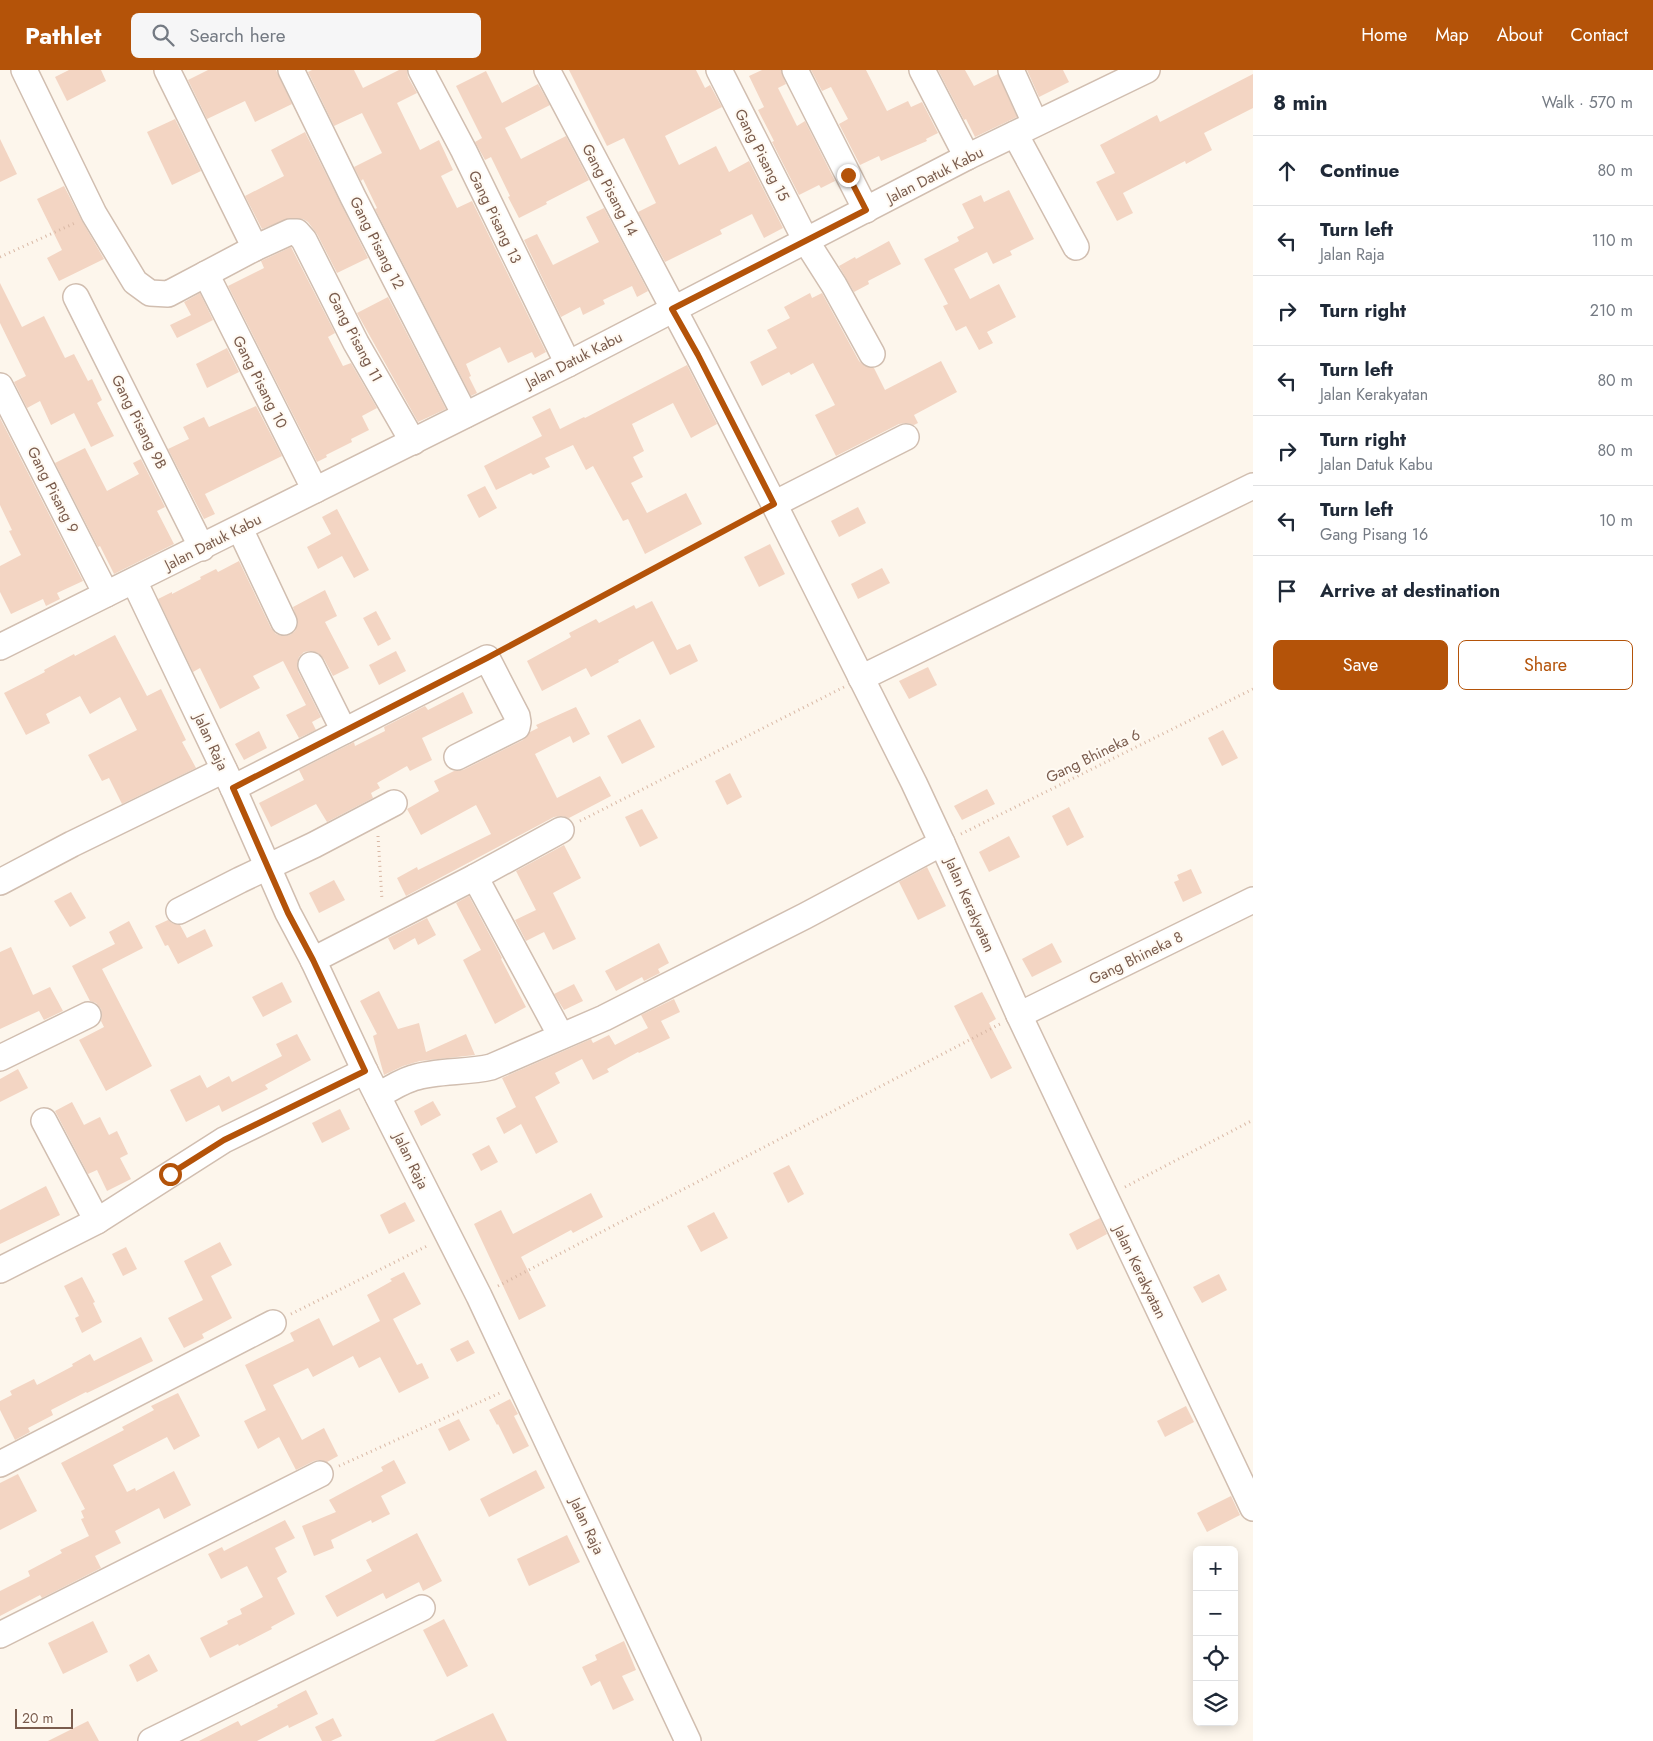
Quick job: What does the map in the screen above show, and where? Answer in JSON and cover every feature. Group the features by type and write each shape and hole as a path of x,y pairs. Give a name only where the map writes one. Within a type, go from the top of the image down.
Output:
{"street":[{"path":"24,70 94,214 135,282 150,293 168,294 255,248 167,70"},
{"name":"Gang Pisang 12","path":"291,70 353,197 466,415"},
{"name":"Gang Pisang 13","path":"421,70 464,151 568,364"},
{"name":"Gang Pisang 14","path":"547,70 672,309"},
{"name":"Gang Pisang 15","path":"718,70 806,240 834,285 872,354"},
{"path":"795,70 866,210"},
{"path":"922,70 967,157"},
{"path":"1011,70 1025,129 1076,247"},
{"name":"Jalan Datuk Kabu","path":"2,640 106,594 202,548 568,364 967,157 1147,70"},
{"name":"Gang Pisang 11","path":"255,248 290,232 297,232 304,240 356,343 413,442"},
{"name":"Gang Pisang 10","path":"206,274 315,490"},
{"name":"Gang Pisang 9B","path":"76,296 202,548"},
{"name":"Jalan Kerakyatan","path":"672,309 698,355 774,504 942,843 1019,1015 1253,1508"},
{"name":"Gang Pisang 9","path":"0,386 106,594"},
{"path":"774,504 906,437"},
{"path":"860,678 1253,486"},
{"path":"240,528 284,622"},
{"name":"Jalan Raja","path":"134,581 228,779 288,913 313,960 365,1071 479,1296 688,1741"},
{"path":"0,882 72,844 344,731 487,658 517,716 517,727 457,757"},
{"path":"311,665 344,731"},
{"path":"179,912 394,803"},
{"path":"313,960 475,877 561,830"},
{"path":"378,1096 399,1083 414,1077 476,1071 491,1067 604,1018 805,916 942,843"},
{"path":"475,877 561,1036"},
{"name":"Gang Bhineka 8","path":"1019,1015 1253,900"},
{"path":"0,1058 88,1015"},
{"path":"0,1270 97,1221 224,1140 365,1071"},
{"path":"44,1121 97,1221"},
{"path":"0,1464 274,1322"},
{"path":"0,1635 320,1474"},
{"path":"151,1741 422,1608"}],"path":[{"path":"0,257 94,214"},
{"path":"487,658 774,504"},
{"path":"561,830 860,678"},
{"name":"Gang Bhineka 6","path":"942,843 1253,689"},
{"path":"377,834 384,923"},
{"path":"479,1296 1019,1015"},
{"path":"1105,1198 1253,1120"},
{"path":"274,1322 447,1235"},
{"path":"320,1474 521,1383"}],"building":[{"path":"69,70 101,70 106,81 67,101 55,77"},
{"path":"208,70 276,70 292,104 255,122 245,101 207,119 188,80"},
{"path":"312,70 354,70 363,88 399,70 407,70 408,77 417,93 397,103 420,150 439,140 453,170 441,176 457,208 472,201 546,352 535,358 532,352 508,363 500,347 466,364 471,376 469,377 477,393 471,396 375,209 377,208 363,179 361,181 354,167 382,153 362,113 334,126 308,72"},
{"path":"569,70 696,70 705,88 710,85 722,107 665,136 679,165 716,146 729,172 749,161 783,228 764,238 752,214 720,230 722,234 665,262 638,212 656,203 624,138 607,146"},
{"path":"762,70 781,70 786,84 778,88 797,126 805,121 835,181 821,188 819,185 799,195 758,110 764,107 749,76"},
{"path":"811,70 866,70 887,111 908,101 911,107 922,102 938,133 926,139 927,141 881,161 879,156 860,165 839,124 848,119 831,87 822,91"},
{"path":"938,70 965,70 974,86 998,74 1017,117 975,137"},
{"path":"1027,70 1063,70 1069,82 1039,97"},
{"path":"486,71 502,103 538,84 550,105 505,128 521,159 566,136 589,180 519,218 491,157 485,160 475,142 482,138 456,86"},
{"path":"1253,74 1253,108 1204,133 1212,150 1186,164 1185,161 1123,193 1133,213 1117,221 1096,182 1115,173 1100,145 1157,115 1160,122"},
{"path":"175,119 201,171 172,185 147,132"},
{"path":"305,132 368,258 337,273 317,234 308,222 303,219 290,218 262,229 245,196 284,176 271,150"},
{"path":"0,139 17,174 0,182"},
{"path":"64,186 104,259 59,281 47,258 62,250 37,199"},
{"path":"1009,190 1034,239 1010,251 1012,255 993,264 987,252 954,269 970,299 999,284 1016,317 987,332 993,343 979,350 966,326 956,331 943,306 948,304 924,259 959,241 957,237 974,228 962,204 981,195 984,202"},
{"path":"604,208 648,291 637,297 632,286 603,300 605,304 583,315 580,307 561,317 524,240 537,234 553,265 599,242 586,217"},
{"path":"889,241 901,264 868,281 869,284 854,292 839,266"},
{"path":"291,247 335,333 328,337 343,366 351,363 377,408 362,416 369,430 351,439 352,442 326,455 327,457 317,462 228,286 264,268 261,261"},
{"path":"0,283 22,327 44,316 65,358 74,354 88,381 92,379 102,400 97,403 114,436 91,447 74,413 51,425 40,401 27,408 14,382 26,376 0,323"},
{"path":"200,293 213,320 177,338 170,325 191,315 184,302"},
{"path":"810,293 812,298 822,293 859,361 865,366 874,368 885,390 941,361 957,392 914,415 918,423 914,425 907,423 899,424 836,456 815,415 835,405 813,363 791,375 789,372 762,386 750,362 777,348 767,330 790,318 784,307"},
{"path":"388,297 446,409 418,422 357,313"},
{"path":"227,348 239,372 207,388 196,364"},
{"path":"687,365 717,424 691,438 673,403 632,424 644,451 633,457 643,477 631,483 647,513 686,493 702,524 645,554 628,519 623,521 593,466 586,470 573,445 545,458 550,467 533,475 531,473 496,490 484,466 542,436 532,417 550,408 560,429"},
{"path":"256,406 282,456 205,494 215,514 204,519 168,449 189,439 183,427 204,417 209,427"},
{"path":"0,418 83,581 57,593 60,599 46,606 43,599 11,614 0,592 0,566 21,555 9,531 12,530 0,505"},
{"path":"85,448 107,491 139,474 133,463 141,459 165,507 157,511 174,544 114,574 55,463"},
{"path":"485,486 497,508 479,518 467,495"},
{"path":"858,507 866,523 839,537 831,521"},
{"path":"337,509 369,570 354,578 342,556 318,569 307,547 331,534 322,517"},
{"path":"770,544 785,574 759,587 744,557"},
{"path":"239,561 271,628 276,634 282,636 290,635 295,631 298,623 293,607 325,590 337,616 325,622 349,668 333,676 324,659 318,653 304,652 299,657 298,671 321,717 312,722 316,730 299,738 286,715 306,705 283,661 253,676 260,688 220,709 200,668 193,672 158,599 201,579 200,577 216,569 218,572"},
{"path":"882,568 890,583 858,599 851,584"},
{"path":"652,601 677,650 690,644 698,661 670,675 653,641 591,677 586,668 542,691 527,661 571,637 569,633 596,619 599,623 634,605 636,609"},
{"path":"376,611 391,639 378,646 363,618"},
{"path":"115,635 147,696 161,689 186,740 182,742 196,768 122,804 109,778 102,781 88,755 137,730 120,697 90,714 80,696 46,714 50,723 26,735 4,693 45,672 44,670 74,654 75,656"},
{"path":"396,651 406,671 379,685 369,665"},
{"path":"928,667 937,685 909,699 899,681"},
{"path":"463,692 473,713 422,738 432,760 410,771 407,766 377,783 380,788 371,793 373,798 327,822 316,804 271,827 259,803 304,780 299,770 354,742 355,746 385,731 384,727 425,706 428,710"},
{"path":"576,707 590,734 573,743 570,736 535,754 557,798 600,776 611,796 569,818 562,816 554,817 406,896 397,878 417,867 418,870 491,834 476,805 421,835 407,809 439,791 434,781 454,771 463,770 523,740 530,732 538,728 536,725"},
{"path":"640,719 655,747 622,764 607,736"},
{"path":"1223,730 1238,758 1222,766 1208,738"},
{"path":"259,731 267,748 244,760 235,744"},
{"path":"730,773 742,797 727,805 715,781"},
{"path":"987,789 995,804 962,820 954,806"},
{"path":"1069,807 1084,837 1067,846 1052,816"},
{"path":"642,809 658,838 640,847 625,817"},
{"path":"1009,836 1020,857 989,872 979,852"},
{"path":"564,845 581,878 553,893 576,939 553,950 544,932 526,941 515,920 536,910 516,871"},
{"path":"927,867 946,906 918,920 899,882"},
{"path":"1191,869 1202,893 1183,902 1174,882 1179,880 1177,875"},
{"path":"334,880 345,900 319,913 309,893"},
{"path":"71,892 86,918 70,927 54,901"},
{"path":"469,896 526,1007 495,1024 463,960 481,950 456,903"},
{"path":"427,918 436,935 418,945 415,938 394,950 388,938"},
{"path":"168,920 180,925 187,938 205,929 213,946 178,964 168,945 165,946 155,926"},
{"path":"129,921 143,948 102,969 152,1066 106,1091 79,1040 104,1027 101,1021 101,1009 96,1003 90,1001 72,966 115,944 109,932"},
{"path":"659,943 669,963 658,969 660,973 644,981 642,977 616,991 605,971"},
{"path":"1052,943 1062,962 1032,977 1022,959"},
{"path":"11,947 33,995 50,987 63,1011 44,1020 39,1011 0,1029 0,952"},
{"path":"282,982 292,1002 263,1017 252,997"},
{"path":"574,984 583,1001 564,1010 554,994"},
{"path":"379,991 398,1029 419,1023 426,1052 466,1034 475,1055 420,1061 403,1066 384,1075 373,1036 377,1034 360,1001"},
{"path":"982,992 996,1019 989,1023 1012,1068 991,1079 954,1006"},
{"path":"674,999 680,1012 661,1021 670,1038 638,1052 607,1069 609,1072 593,1080 582,1059 555,1073 560,1083 535,1097 558,1142 536,1154 521,1124 504,1134 496,1118 516,1107 502,1078 591,1039 593,1043 609,1035 615,1045 648,1028 641,1015"},
{"path":"297,1034 311,1060 265,1085 268,1089 222,1112 219,1105 186,1122 170,1090 200,1075 207,1088 229,1076 232,1082 282,1056 276,1044"},
{"path":"18,1069 28,1088 0,1102 0,1079"},
{"path":"433,1101 441,1115 421,1126 414,1111"},
{"path":"72,1102 84,1125 100,1117 109,1135 117,1131 128,1154 120,1158 131,1179 107,1191 97,1170 88,1174 55,1111"},
{"path":"340,1109 350,1129 322,1143 312,1123"},
{"path":"489,1145 498,1162 481,1171 472,1154"},
{"path":"789,1165 804,1194 788,1203 773,1173"},
{"path":"46,1186 60,1215 0,1244 0,1210"},
{"path":"591,1193 603,1217 573,1233 571,1230 521,1257 546,1306 519,1320 474,1224 501,1210 513,1234"},
{"path":"405,1202 415,1221 389,1234 380,1215"},
{"path":"714,1212 728,1238 701,1252 687,1226"},
{"path":"1100,1218 1107,1234 1077,1250 1069,1234"},
{"path":"220,1242 232,1265 211,1276 232,1318 202,1334 204,1338 184,1348 168,1318 203,1300 184,1261"},
{"path":"126,1247 137,1269 123,1276 112,1254"},
{"path":"404,1272 421,1304 393,1319 417,1365 422,1363 429,1378 399,1393 380,1357 359,1368 353,1356 313,1377 308,1368 273,1385 302,1440 324,1428 338,1456 327,1462 314,1461 296,1470 279,1437 258,1449 244,1421 266,1410 245,1365 294,1341 290,1333 319,1318 333,1346 380,1321 367,1295"},
{"path":"1219,1274 1227,1290 1202,1303 1193,1287"},
{"path":"82,1277 95,1302 93,1303 102,1322 82,1333 75,1318 79,1316 64,1286"},
{"path":"141,1337 153,1361 51,1410 53,1415 28,1428 30,1432 15,1440 0,1410 0,1401 12,1395 10,1391 34,1379 37,1385 73,1366 72,1364 90,1354 94,1361"},
{"path":"468,1340 475,1353 457,1362 450,1349"},
{"path":"178,1393 200,1436 174,1450 167,1437 113,1465 127,1492 135,1488 136,1491 174,1471 191,1505 164,1519 159,1508 115,1531 121,1543 95,1556 101,1568 42,1598 40,1595 0,1616 0,1591 30,1576 28,1571 62,1553 60,1550 89,1536 81,1519 84,1518 81,1511 85,1509 61,1463 124,1430 122,1427 154,1410 151,1406"},
{"path":"510,1399 518,1414 514,1416 529,1446 513,1454 489,1410"},
{"path":"1186,1406 1194,1422 1165,1437 1157,1421"},
{"path":"459,1419 470,1440 449,1451 438,1429"},
{"path":"394,1460 406,1483 381,1496 390,1514 372,1523 371,1520 331,1540 334,1548 314,1556 302,1526 336,1512 329,1500 383,1471 381,1467"},
{"path":"536,1470 545,1488 489,1517 480,1499"},
{"path":"18,1474 37,1511 0,1530 0,1483"},
{"path":"1231,1496 1240,1515 1207,1532 1197,1513"},
{"path":"285,1520 295,1538 275,1548 287,1572 277,1578 295,1614 271,1627 272,1629 210,1658 200,1638 228,1624 227,1621 242,1614 240,1609 263,1597 247,1566 221,1579 208,1554 222,1547 224,1551"},
{"path":"417,1533 442,1581 423,1591 419,1582 386,1599 383,1593 337,1617 325,1596 372,1571 366,1560"},
{"path":"567,1535 580,1562 529,1586 517,1559"},
{"path":"444,1619 468,1666 447,1677 423,1630"},
{"path":"93,1621 108,1652 63,1674 48,1643"},
{"path":"624,1641 636,1670 622,1676 634,1700 613,1710 600,1681 591,1686 582,1667 597,1660 595,1655"},
{"path":"149,1654 158,1671 137,1682 129,1665"},
{"path":"306,1690 318,1714 289,1728 288,1725 257,1741 199,1741 238,1721 241,1726"},
{"path":"493,1713 507,1741 434,1741"},
{"path":"333,1718 342,1736 331,1741 322,1741 315,1727"},
{"path":"88,1721 99,1741 48,1741"}],"route":[{"path":"170,1174 224,1140 365,1071 313,960 288,913 233,788 487,658 774,504 698,355 672,309 866,210 848,175"}]}
